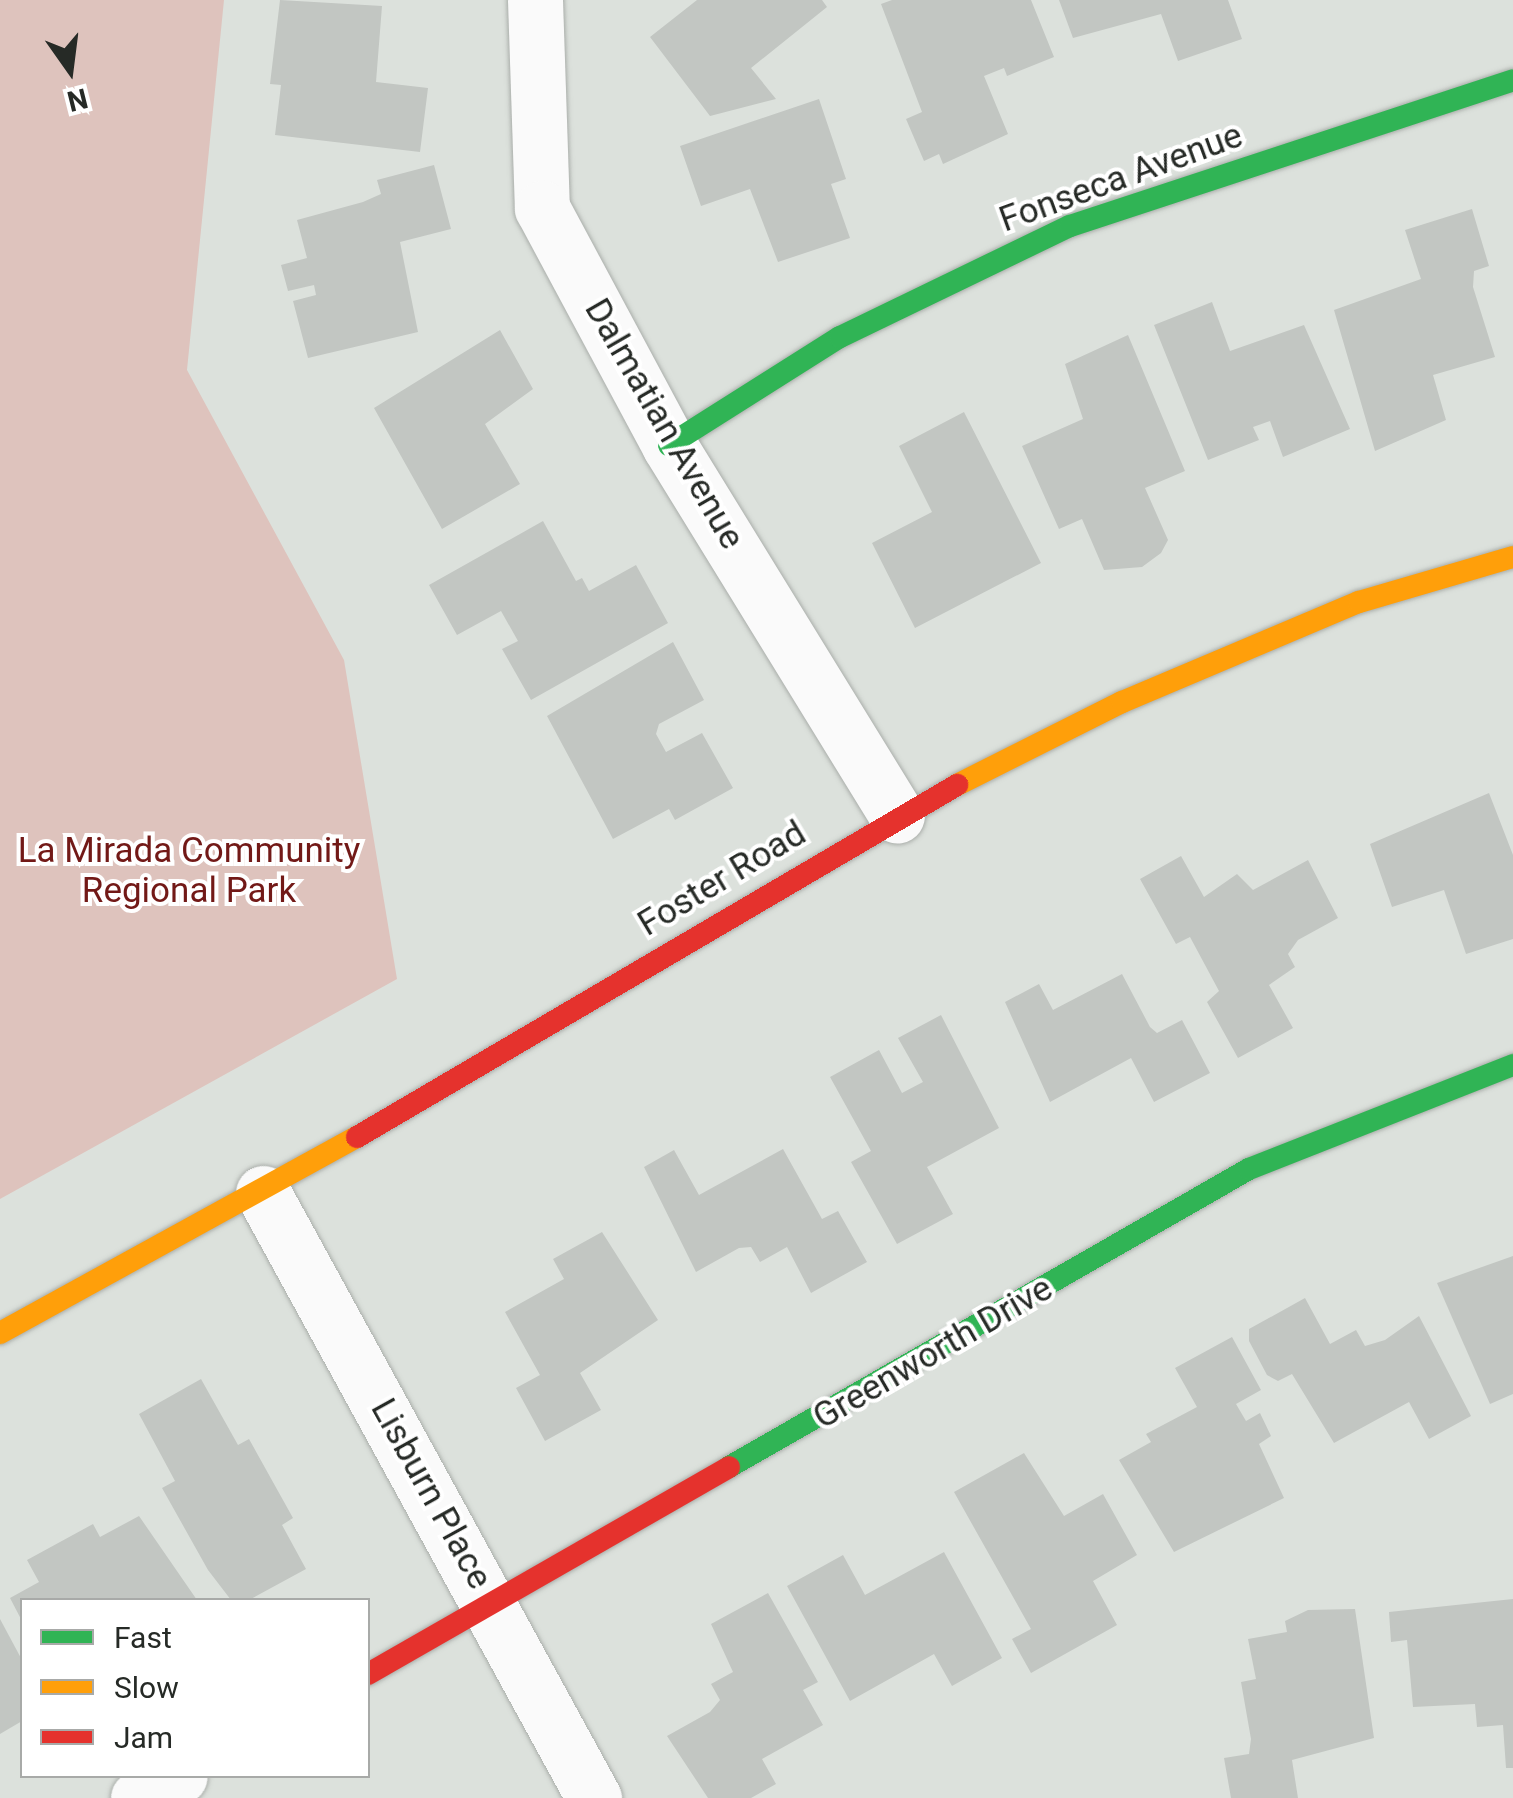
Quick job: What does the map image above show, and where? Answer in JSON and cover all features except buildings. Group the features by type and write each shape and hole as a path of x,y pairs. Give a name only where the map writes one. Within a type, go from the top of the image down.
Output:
{"street":[{"name":"Dalmatian Avenue","path":"534,0 542,208 669,446 897,815"},
{"name":"Fonseca Avenue","path":"669,446 840,336 1070,226 1513,80"},
{"name":"Foster Road","path":"0,1332 263,1194 897,815 1122,702 1322,617 1513,556"},
{"name":"Greenworth Drive","path":"370,1673 1249,1170 1513,1065"},
{"name":"Lisburn Place","path":"263,1194 594,1798"},
{"path":"138,1798 176,1778"}],"green space":[{"name":"La Mirada Community Regional Park","path":"0,0 224,0 187,370 344,660 397,979 0,1199"}],"traffic: fast":[{"path":"669,445 840,337 1070,226 1513,80"},
{"path":"729,1467 1249,1169 1513,1065"}],"traffic: slow":[{"path":"957,785 1122,702 1359,602 1513,557"},
{"path":"0,1333 357,1137"}],"traffic: jam":[{"path":"357,1137 957,785"},
{"path":"370,1673 729,1467"}]}
